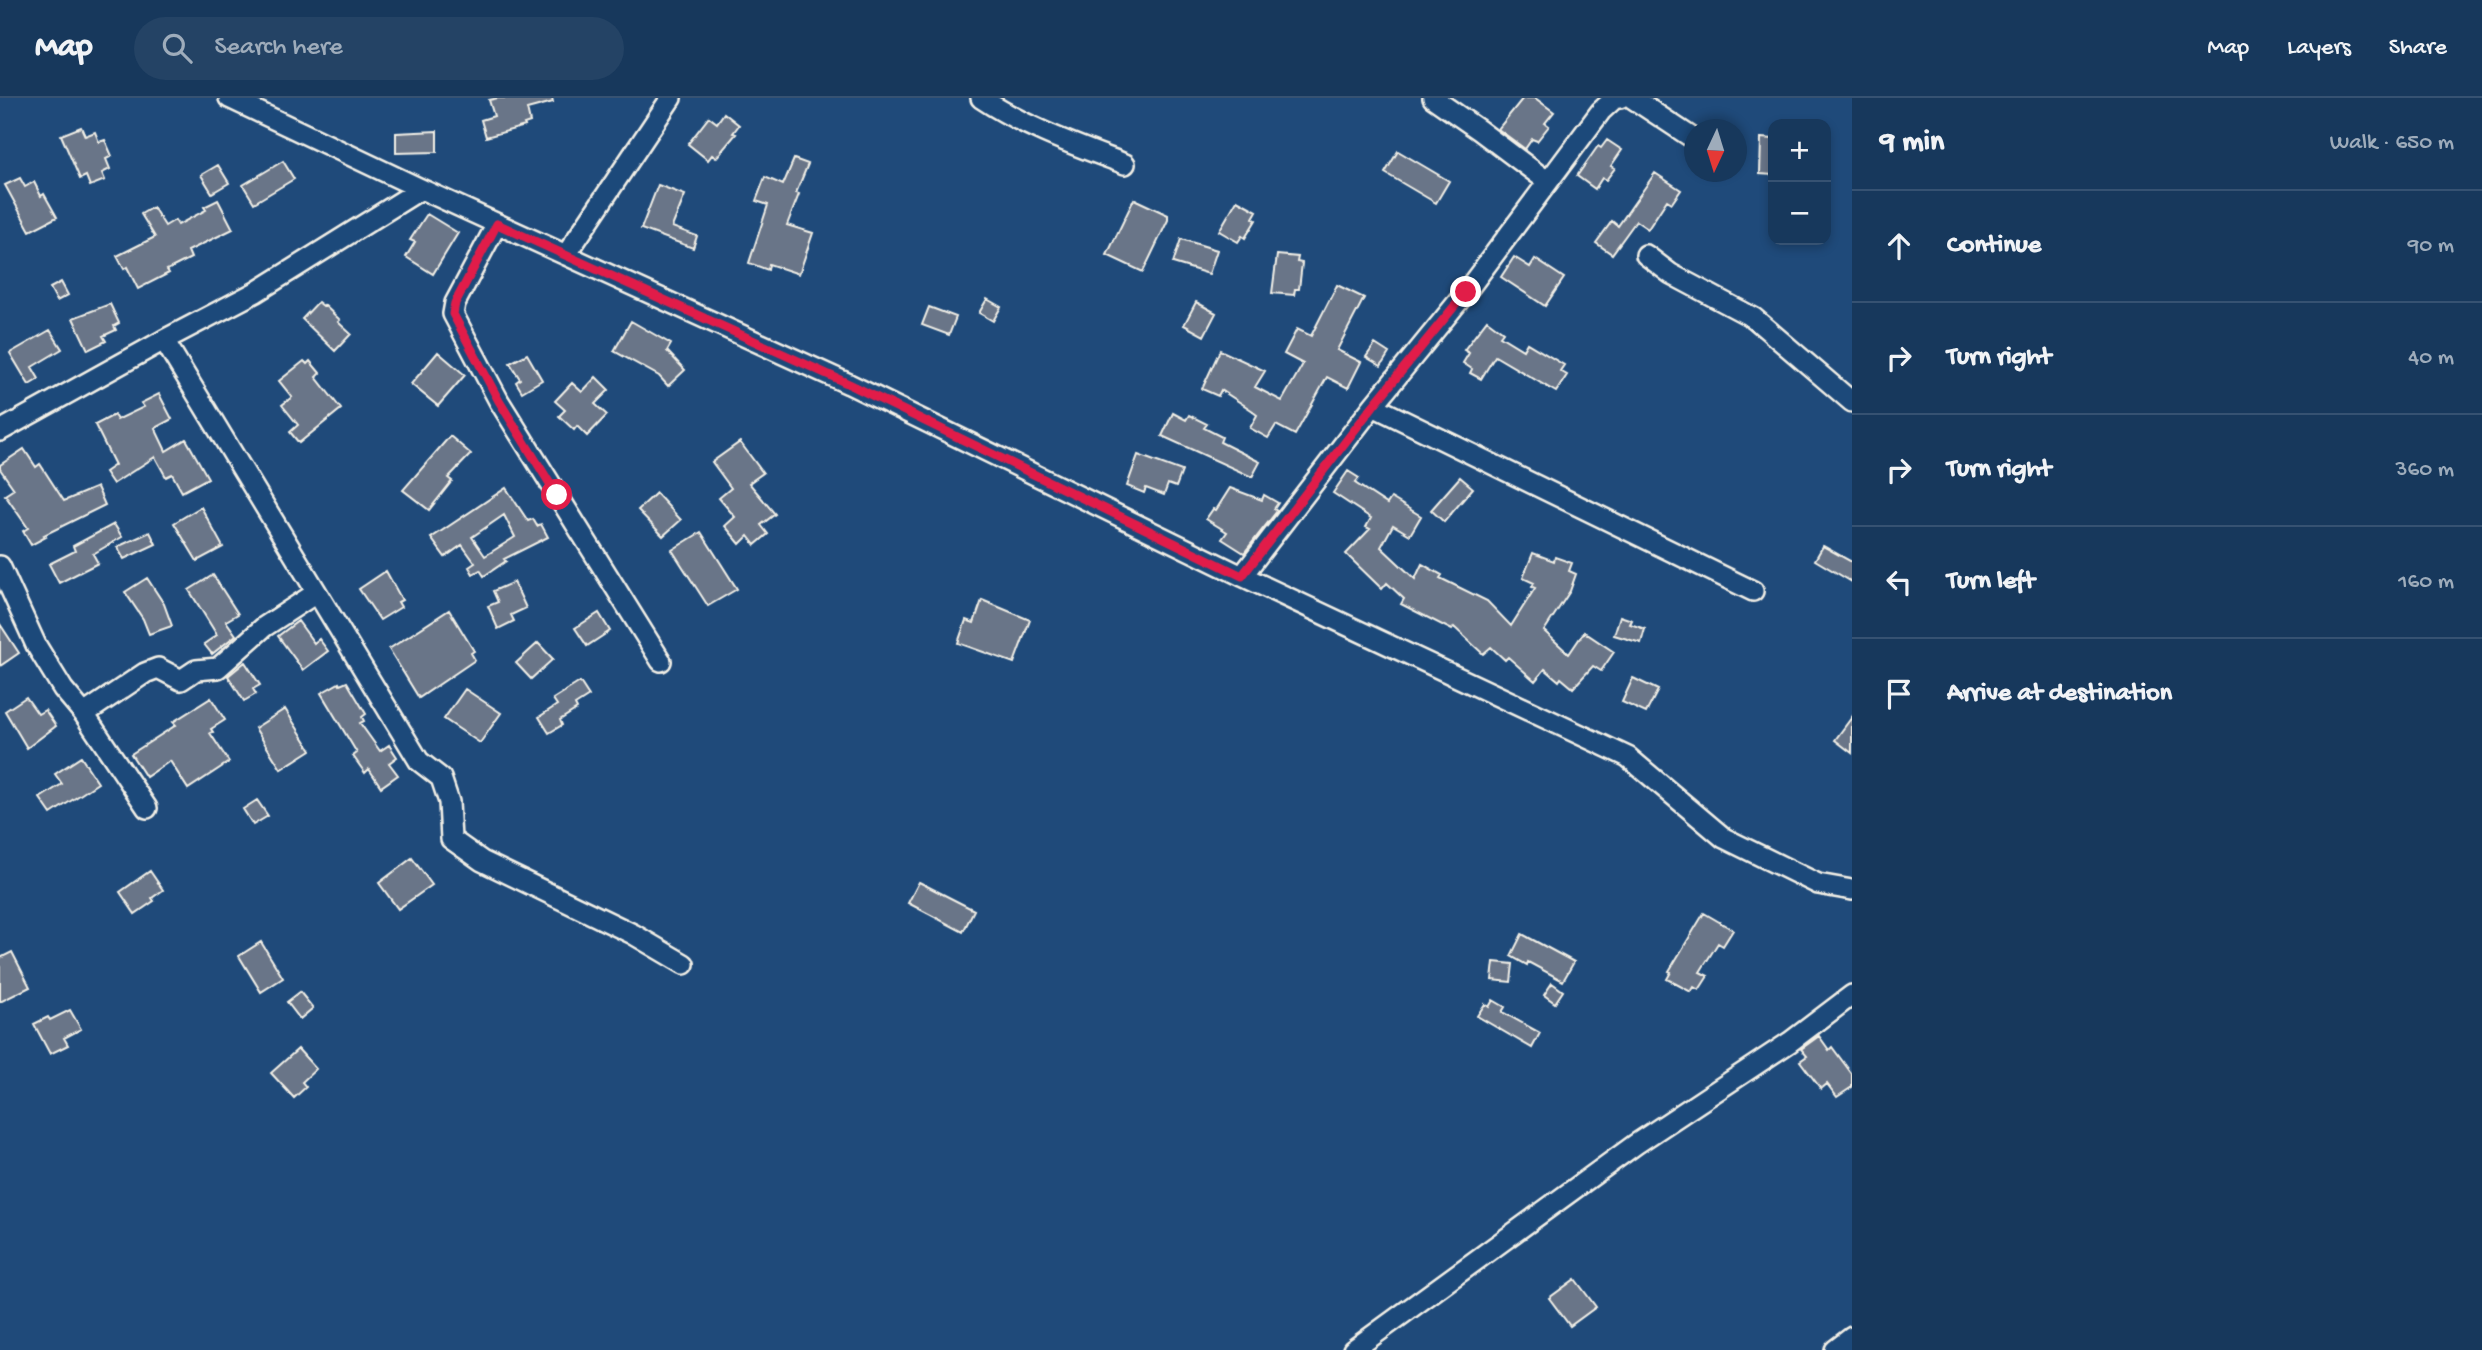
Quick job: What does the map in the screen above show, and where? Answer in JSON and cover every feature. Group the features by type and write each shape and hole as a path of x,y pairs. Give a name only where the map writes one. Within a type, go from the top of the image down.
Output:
{"street":[{"path":"229,98 421,189 849,384 1242,576 1628,757 1724,838 1818,884 1852,890"},
{"path":"566,255 671,98"},
{"path":"981,98 1055,138 1125,164"},
{"path":"1433,98 1547,181"},
{"path":"1242,576 1373,406 1466,292 1601,111 1614,99 1620,98"},
{"path":"1632,98 1684,132"},
{"path":"0,431 256,292 421,189"},
{"path":"497,224 455,303 453,314 499,401 662,660"},
{"path":"1646,255 1671,274 1754,318 1852,402"},
{"path":"164,340 419,761 441,778 449,802 451,839 482,861 633,933 684,964"},
{"path":"1373,406 1753,592"},
{"path":"0,566 36,645 63,689 84,714 146,808"},
{"path":"84,714 145,673 158,668 181,680 196,670 218,668 264,627 316,593"},
{"path":"1353,1350 1636,1144 1790,1042 1852,995"},
{"path":"1835,1350 1852,1337"}],"building":[{"path":"552,98 553,102 527,109 530,122 524,124 525,126 486,137 481,120 494,116 489,100"},
{"path":"1523,98 1535,98 1554,112 1545,123 1549,126 1537,141 1532,139 1525,149 1498,129"},
{"path":"724,113 739,125 733,133 736,134 716,158 712,155 708,160 688,144 709,117 717,123"},
{"path":"81,127 85,136 95,132 99,142 105,140 112,156 106,159 110,169 102,173 105,180 90,186 86,176 80,179 61,135"},
{"path":"437,131 437,152 396,153 396,133"},
{"path":"1761,138 1768,139 1768,175 1760,174"},
{"path":"1607,140 1622,150 1611,166 1615,168 1606,180 1602,178 1595,189 1577,176 1598,146 1601,148"},
{"path":"1398,151 1449,181 1436,203 1385,173"},
{"path":"794,159 808,164 787,225 813,233 799,274 769,264 768,270 749,263 768,205 756,201 765,177 783,185"},
{"path":"283,161 294,179 254,203 243,185"},
{"path":"218,165 229,183 212,193 201,175"},
{"path":"1655,173 1681,190 1672,203 1667,200 1648,229 1636,221 1612,254 1596,243 1612,221 1618,226"},
{"path":"20,178 25,187 34,182 57,217 30,231 5,185"},
{"path":"658,185 685,195 672,227 697,236 693,248 641,229"},
{"path":"1134,199 1168,215 1143,272 1107,255"},
{"path":"218,200 233,229 188,251 191,258 138,289 127,267 124,269 117,256 155,237 141,214 153,207 165,226 175,220 178,225 206,210 204,207"},
{"path":"1237,200 1257,211 1253,218 1256,220 1245,238 1242,236 1238,242 1219,231"},
{"path":"427,214 458,233 433,274 406,257 415,242 410,240"},
{"path":"1181,239 1217,250 1209,274 1173,263"},
{"path":"1277,255 1298,257 1297,262 1302,263 1299,289 1295,289 1294,295 1272,293"},
{"path":"1514,257 1530,267 1535,259 1564,278 1545,306 1501,277"},
{"path":"61,282 68,295 57,301 50,288"},
{"path":"1337,285 1364,298 1337,350 1361,362 1348,388 1327,377 1295,435 1276,425 1268,438 1250,428 1257,415 1253,411 1221,390 1218,396 1202,389 1220,350 1265,371 1255,387 1282,401 1303,364 1284,354 1297,329 1311,336"},
{"path":"987,299 1001,307 993,321 979,313"},
{"path":"318,302 340,320 338,322 351,334 335,351 302,319"},
{"path":"1196,302 1216,313 1204,336 1184,325"},
{"path":"110,304 119,323 114,326 116,330 103,336 106,341 88,350 73,318"},
{"path":"929,307 956,317 949,335 922,325"},
{"path":"1487,320 1503,332 1500,336 1523,350 1527,343 1564,365 1560,371 1567,375 1556,392 1495,356 1481,379 1470,373 1472,369 1463,363 1469,353 1464,350"},
{"path":"631,321 671,344 667,351 685,370 668,386 659,376 614,351"},
{"path":"50,330 62,349 32,367 39,379 29,385 10,353"},
{"path":"1375,344 1389,353 1381,366 1366,357"},
{"path":"438,352 465,375 438,406 411,384"},
{"path":"527,354 542,380 522,392 516,382 520,379 510,363"},
{"path":"304,361 307,364 310,361 320,373 316,377 341,409 299,443 290,432 298,425 282,405 292,397 279,381"},
{"path":"596,377 609,390 595,404 607,415 587,436 577,426 574,430 559,416 565,410 555,401 572,383 582,392"},
{"path":"159,394 172,419 155,428 166,451 186,439 208,478 182,492 172,474 166,477 155,457 113,484 105,472 115,465 95,425 114,415 117,420 144,407 141,403"},
{"path":"1173,413 1186,420 1189,415 1207,424 1204,428 1222,437 1220,442 1260,462 1252,477 1162,436"},
{"path":"450,436 471,454 448,478 452,481 429,510 403,490"},
{"path":"740,442 763,473 749,483 775,514 761,525 768,534 755,545 748,536 740,544 725,526 735,517 719,498 731,488 712,462"},
{"path":"24,449 36,467 40,464 64,501 97,487 105,505 44,535 46,537 31,545 23,531 28,528 5,495 14,489 0,469 0,465"},
{"path":"1138,455 1182,471 1176,487 1168,484 1164,495 1146,488 1144,493 1127,486"},
{"path":"1348,471 1359,478 1355,483 1387,504 1391,498 1421,516 1410,535 1393,525 1381,547 1415,579 1422,564 1442,575 1440,578 1487,601 1511,626 1535,588 1532,587 1534,583 1523,578 1533,553 1554,561 1555,557 1572,563 1569,571 1576,574 1570,591 1544,631 1569,654 1584,632 1614,652 1601,671 1593,666 1573,688 1545,669 1535,681 1508,657 1505,660 1491,647 1483,654 1454,627 1452,630 1401,604 1404,599 1387,583 1382,589 1346,554 1370,529 1366,527 1371,518 1333,493"},
{"path":"1460,477 1473,488 1444,522 1431,510"},
{"path":"506,488 528,521 533,519 537,526 541,524 548,537 504,559 506,561 484,576 480,570 473,574 469,567 475,563 462,545 445,557 431,538","holes":["504,515 515,537 485,556 472,537"]},
{"path":"1230,488 1262,500 1264,495 1278,503 1274,509 1277,511 1244,553 1222,539 1227,532 1206,519 1213,509 1216,510"},
{"path":"656,493 681,520 663,536 638,510"},
{"path":"201,507 223,547 197,561 174,523"},
{"path":"114,524 122,537 93,554 98,563 59,583 49,564 75,551 73,546"},
{"path":"150,532 156,544 124,559 117,547"},
{"path":"701,532 737,589 708,606 672,550"},
{"path":"1823,546 1852,562 1852,582 1815,560"},
{"path":"386,571 402,600 398,602 401,607 380,620 359,589"},
{"path":"213,575 238,614 226,621 236,635 212,654 204,644 217,635 189,590"},
{"path":"147,578 164,604 172,626 149,634 143,619 125,592"},
{"path":"514,582 526,608 511,615 514,621 498,629 488,606 498,602 493,591"},
{"path":"982,600 1030,620 1014,663 958,643 966,620 974,623"},
{"path":"449,610 474,651 471,653 475,660 419,698 389,649"},
{"path":"599,613 610,631 587,646 575,628"},
{"path":"1620,616 1632,620 1630,624 1645,629 1641,643 1614,635"},
{"path":"298,621 314,643 319,639 328,651 303,670 278,636"},
{"path":"0,624 19,653 0,666"},
{"path":"538,643 553,659 531,679 516,663"},
{"path":"245,662 260,685 253,689 256,694 244,701 228,676"},
{"path":"1633,678 1658,690 1646,713 1622,702"},
{"path":"347,682 366,714 362,717 364,721 360,723 380,751 389,745 397,757 389,763 398,775 381,787 369,769 365,773 353,756 357,753 321,693 339,683 340,685"},
{"path":"580,682 589,696 575,705 577,709 560,720 562,725 549,733 539,717 557,705 553,699"},
{"path":"465,689 501,713 480,743 444,719"},
{"path":"26,697 38,714 45,710 56,726 27,748 5,711"},
{"path":"211,698 225,720 211,729 213,732 210,733 229,762 188,789 170,761 146,777 131,754 176,725 173,722"},
{"path":"285,709 311,750 281,769 255,728"},
{"path":"1852,717 1852,753 1835,740"},
{"path":"81,757 98,783 51,814 40,798 62,784 55,774"},
{"path":"257,800 268,816 253,825 243,809"},
{"path":"412,858 432,885 398,909 379,883"},
{"path":"150,871 163,890 152,898 154,901 135,914 120,892"},
{"path":"919,882 974,910 963,932 908,903"},
{"path":"1704,913 1733,930 1723,946 1718,943 1700,972 1708,976 1699,990 1694,987 1691,992 1667,979 1671,972 1669,971"},
{"path":"1522,934 1574,962 1563,981 1511,956"},
{"path":"261,942 283,978 261,992 239,956"},
{"path":"12,952 30,987 0,1002 0,958"},
{"path":"1494,962 1513,964 1511,982 1492,980"},
{"path":"1552,983 1563,991 1555,1003 1544,995"},
{"path":"300,992 313,1008 300,1019 287,1002"},
{"path":"1493,1000 1505,1007 1502,1012 1540,1033 1532,1048 1477,1016 1485,1004 1489,1007"},
{"path":"70,1010 81,1029 64,1038 68,1045 50,1054 34,1024"},
{"path":"1819,1036 1829,1050 1832,1047 1852,1074 1852,1087 1837,1097 1827,1084 1821,1089 1800,1061 1807,1056 1801,1049"},
{"path":"298,1049 316,1069 302,1082 306,1087 294,1098 271,1073"},
{"path":"1575,1279 1596,1307 1570,1326 1549,1298"}],"route":[{"path":"557,495 499,401 453,314 455,303 497,224 849,384 1242,576 1373,406 1466,292"}]}
